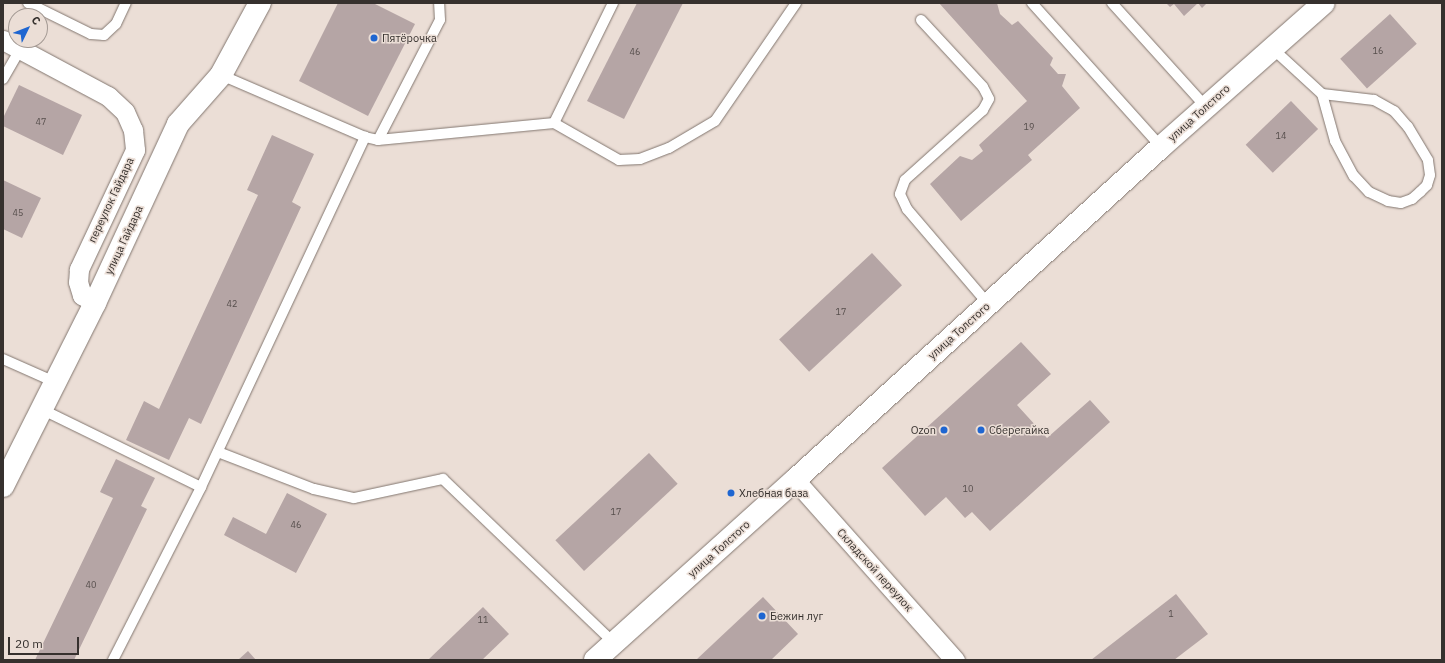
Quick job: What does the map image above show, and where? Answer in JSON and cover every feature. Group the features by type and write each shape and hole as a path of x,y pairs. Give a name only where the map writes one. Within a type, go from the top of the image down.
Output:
{"street":[{"name":"улица Гайдара","path":"4,482 95,303 178,124 222,75 260,3"},
{"name":"улица Толстого","path":"595,660 796,480 1161,147 1324,3"},
{"name":"переулок Гайдара","path":"3,40 108,96 125,112 133,130 135,150 79,269 78,282 82,295 95,303"},
{"name":"Складской переулок","path":"796,480 955,660"}],"lane":[{"path":"28,3 91,34 104,35 116,24 126,3"},
{"path":"378,140 440,20 439,3"},
{"path":"554,123 613,3"},
{"path":"222,75 365,137 378,140 554,123 619,160 640,159 669,148 715,121 796,3"},
{"path":"1032,3 1161,147"},
{"path":"1112,3 1206,107"},
{"path":"921,20 983,87 990,99 983,110 906,180 900,194 907,209 988,304"},
{"path":"1272,48 1322,94 1335,141 1354,176 1369,192 1388,201 1401,203 1412,199 1427,185 1430,175 1428,160 1408,127 1394,111 1374,100 1322,94"},
{"path":"3,78 20,49"},
{"path":"113,660 218,452 365,137"},
{"path":"3,359 55,382"},
{"path":"41,409 201,487"},
{"path":"218,452 314,489 354,498 444,479 614,643"}],"building":[{"path":"338,3 373,3 415,24 368,116 299,81"},
{"path":"637,3 683,3 624,119 587,101"},
{"path":"939,3 997,3 1000,14 1012,25 1018,21 1053,58 1050,65 1058,74 1066,74 1062,86 1080,108 1028,155 1032,160 961,221 930,184 960,156 972,160 983,151 979,145 1027,101"},
{"path":"1166,3 1198,3 1184,16 1174,4 1170,7"},
{"path":"1198,3 1207,3 1202,8"},
{"path":"1390,14 1417,44 1367,89 1340,59"},
{"path":"19,85 82,115 63,155 3,126 3,118"},
{"path":"1291,101 1318,129 1273,173 1246,145"},
{"path":"272,135 314,154 292,202 301,207 201,424 189,418 169,460 126,440 144,401 159,409 258,195 247,190"},
{"path":"3,180 41,198 22,238 3,229"},
{"path":"872,253 902,285 809,372 779,340"},
{"name":"Сберегайка","path":"1021,342 1051,374 1017,405 1047,438 1090,400 1110,422 990,531 972,512 965,518 946,497 925,516 882,468"},
{"path":"649,453 678,484 584,571 555,540"},
{"path":"116,459 155,478 141,506 147,509 74,660 35,660 113,498 100,492"},
{"path":"287,493 327,514 296,573 224,535 233,517 266,534"},
{"path":"1176,594 1208,634 1174,660 1091,660"},
{"name":"Бежин луг","path":"763,597 798,634 771,660 696,660"},
{"path":"483,607 509,634 482,660 428,660"},
{"path":"248,651 256,660 238,660"}],"place":[{"name":"Пятёрочка","path":"374,38"},
{"name":"Ozon","path":"944,430"},
{"name":"Сберегайка","path":"981,430"},
{"name":"Хлебная база","path":"731,493"},
{"name":"Бежин луг","path":"762,616"}]}
